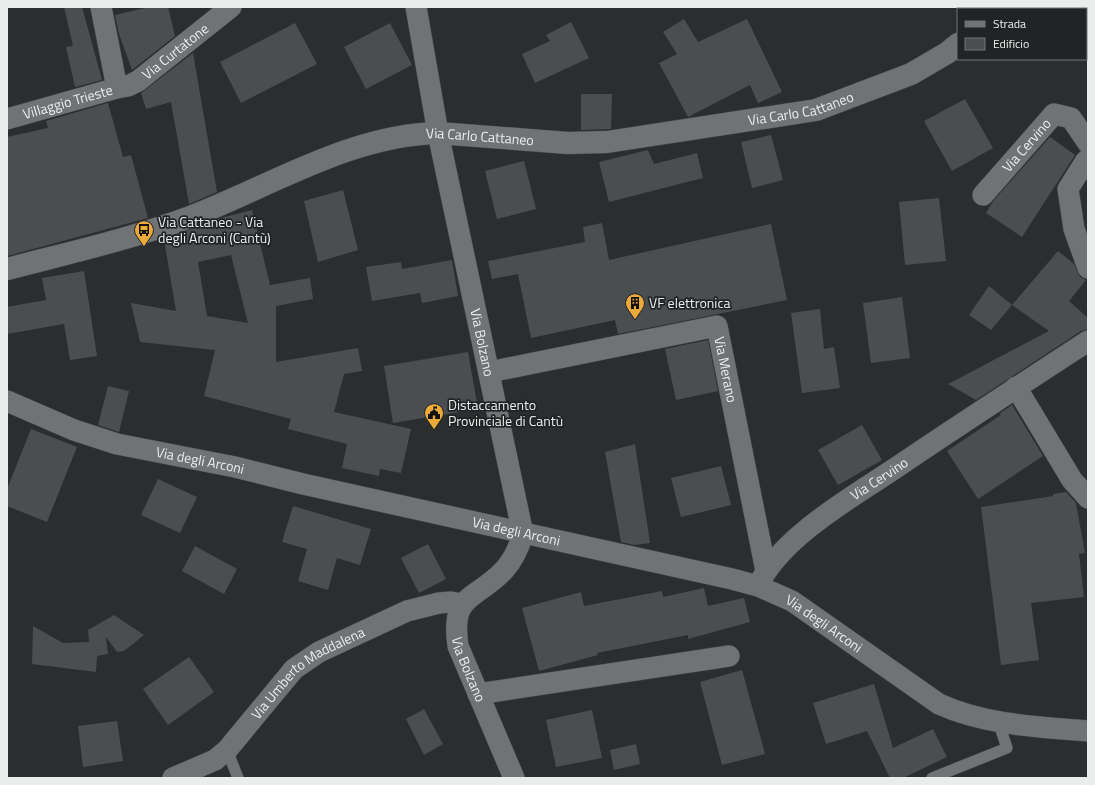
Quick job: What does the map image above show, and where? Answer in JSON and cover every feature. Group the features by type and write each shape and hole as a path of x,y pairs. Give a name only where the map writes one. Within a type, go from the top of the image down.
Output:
{"street":[{"name":"Villaggio Trieste","path":"7,119 117,88 101,7"},
{"name":"Via Curtatone","path":"117,88 128,86 138,81 231,7"},
{"name":"Via Bolzano","path":"416,7 438,133 523,534"},
{"name":"Via Carlo Cattaneo","path":"7,269 122,238 189,217 246,195 331,157 377,142 421,134 438,133 568,143 607,142 816,110 910,74 947,53 957,45"},
{"name":"Via Cervino","path":"983,194 1054,114 1071,118 1088,142"},
{"path":"1088,159 1068,190 1074,229 1088,268"},
{"name":"Via Merano","path":"489,372 717,326 762,579"},
{"name":"Via Cervino","path":"762,579 791,543 822,518 1016,387 1088,342"},
{"path":"1016,387 1072,480 1088,498"},
{"name":"Via degli Arconi","path":"7,401 74,430 117,444 235,467 310,486 732,579 762,579 939,704 961,713 998,721 1088,731"},
{"path":"462,604 505,570 513,558 523,534"},
{"name":"Via Umberto Maddalena","path":"173,778 215,760 227,750 294,669 319,652 407,611 439,603 451,602 462,604"},
{"name":"Via Bolzano","path":"462,604 457,614 456,629 458,646 514,778"},
{"path":"478,694 729,656"}],"lane":[{"path":"932,778 1007,748 998,721"},
{"path":"227,750 238,778"}],"building":[{"path":"64,7 82,7 102,80 75,87 66,47 73,46"},
{"path":"149,7 168,7 175,36 132,70 119,34 115,15"},
{"path":"684,19 698,42 747,19 782,92 758,103 750,85 688,117 659,63 677,54 663,32"},
{"path":"571,22 589,58 535,83 522,54 550,41 546,35"},
{"path":"295,23 317,64 241,103 220,62"},
{"path":"390,23 412,65 366,89 344,47"},
{"path":"193,53 217,192 189,204 171,102 146,109 141,93"},
{"path":"581,94 612,94 611,129 581,130"},
{"path":"965,99 993,148 952,171 924,121"},
{"path":"108,103 123,157 131,155 148,218 7,256 7,137 48,128 46,121"},
{"path":"771,135 783,180 752,188 741,142"},
{"path":"1050,137 1075,155 1022,237 986,213 994,200"},
{"path":"648,150 654,164 697,153 703,178 609,202 599,162"},
{"path":"524,161 536,209 497,219 485,171"},
{"path":"343,190 358,250 318,262 304,201"},
{"path":"939,198 946,261 905,265 899,202"},
{"path":"252,210 270,285 310,278 313,299 276,306 276,362 358,348 362,371 344,374 334,412 411,429 401,473 380,469 379,476 342,468 347,444 288,429 291,419 204,396 215,350 140,342 131,303 176,311 164,239 221,218","holes":["231,255 248,323 207,316 198,262"]},
{"path":"602,223 609,260 771,224 787,300 618,334 615,320 531,338 518,274 492,279 488,261 585,242 583,227"},
{"path":"1058,251 1074,264 1080,277 1086,280 1069,301 1088,318 1088,329 1081,331 976,400 948,384 1049,331 1012,305"},
{"path":"452,260 458,296 422,303 420,293 372,301 366,267 401,262 402,269"},
{"path":"84,271 97,356 70,360 64,324 7,334 7,307 46,300 42,278"},
{"path":"989,286 1012,305 991,330 969,315"},
{"path":"902,297 910,358 871,363 863,303"},
{"path":"820,309 824,349 834,347 840,388 802,393 791,313"},
{"path":"708,340 718,391 676,400 665,349"},
{"path":"468,352 478,409 393,423 384,366"},
{"path":"108,386 129,391 119,432 98,425"},
{"path":"1012,405 1043,456 978,499 947,451 1001,415 999,414"},
{"path":"862,425 882,460 838,485 818,450"},
{"path":"31,429 77,447 47,522 7,506 7,489"},
{"path":"635,444 650,543 634,545 621,542 605,452"},
{"path":"721,466 731,505 681,517 671,478"},
{"path":"158,479 197,497 180,533 141,515"},
{"path":"1066,492 1076,503 1085,553 1079,554 1084,597 1031,603 1039,660 1001,665 981,507 1053,496 1053,494"},
{"path":"293,506 371,529 360,565 337,558 328,590 298,581 307,549 282,542"},
{"path":"428,544 446,579 419,593 401,558"},
{"path":"195,546 237,569 224,594 182,571"},
{"path":"704,588 708,606 744,598 750,622 688,639 688,635 597,653 598,655 539,671 522,608 581,592 584,606 662,591 663,597"},
{"path":"114,615 144,635 124,651 117,652 106,637 108,654 97,656 96,672 32,664 33,626 63,643 89,642 88,630"},
{"path":"189,657 214,692 168,725 143,689"},
{"path":"742,670 765,754 722,765 700,682"},
{"path":"874,684 893,748 933,729 947,757 903,778 890,778 867,731 826,744 813,703"},
{"path":"424,709 443,744 424,755 406,719"},
{"path":"592,710 602,758 556,767 546,720"},
{"path":"117,721 123,761 83,767 78,726"},
{"path":"636,744 640,764 614,770 610,750"}],"place":[{"name":"Via Cattaneo - Via degli Arconi (Cantù)","path":"144,247"},
{"name":"VF elettronica","path":"635,320"},
{"name":"Distaccamento Provinciale di Cantù","path":"434,430"}]}
